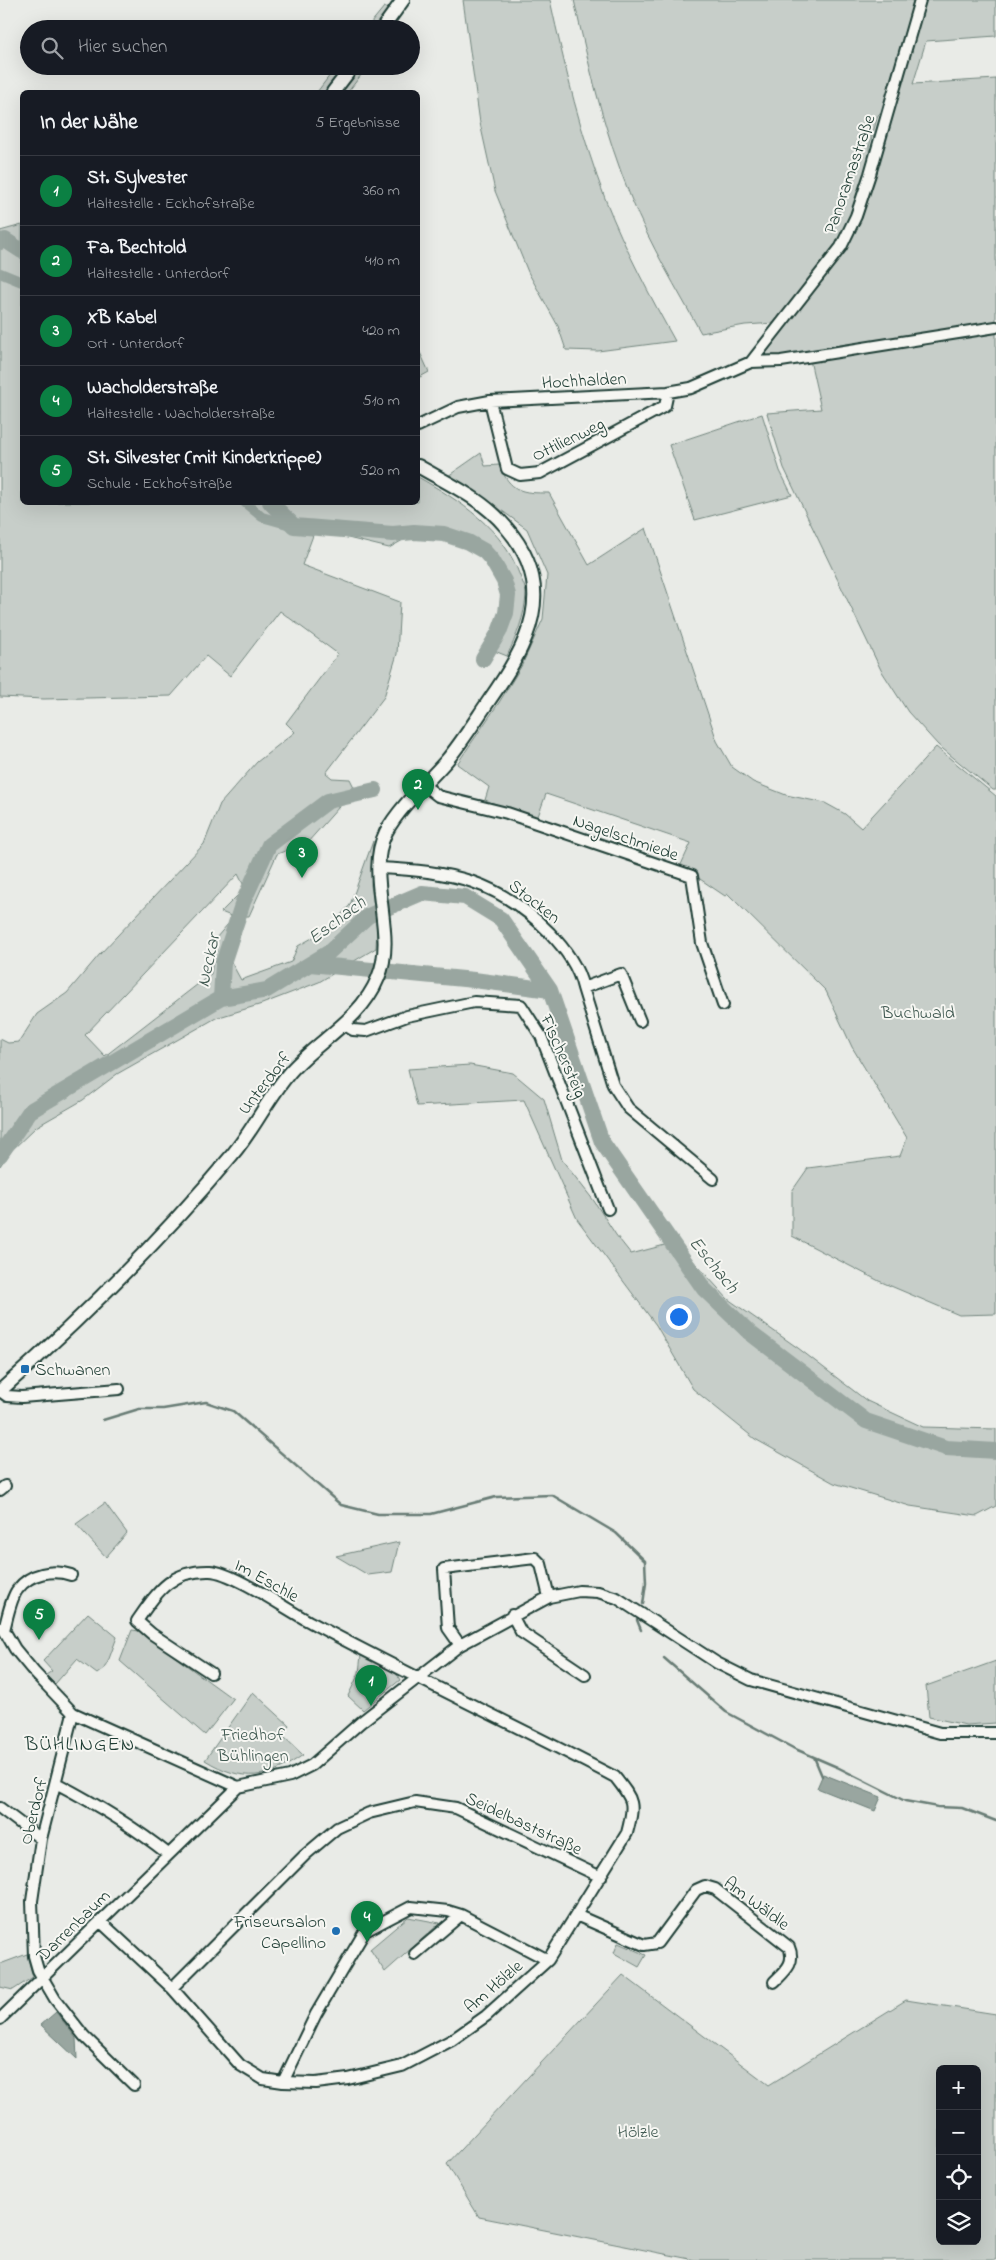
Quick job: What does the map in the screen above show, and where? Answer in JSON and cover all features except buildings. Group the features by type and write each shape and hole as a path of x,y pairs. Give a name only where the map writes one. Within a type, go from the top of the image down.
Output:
{"street":[{"path":"389,20 403,0"},
{"name":"Panoramastraße","path":"751,362 842,246 856,216 870,174 920,0"},
{"path":"335,90 346,75"},
{"path":"751,362 781,361 996,327"},
{"name":"Hochhalden","path":"420,425 458,407 490,401 668,392 691,388 751,362"},
{"name":"Ottilienweg","path":"490,401 507,469 520,475 528,476 550,469 665,406 668,392"},
{"name":"Unterdorf","path":"0,1391 108,1290 202,1191 236,1150 290,1072 363,1004 377,981 382,969 384,923 379,868 385,834 398,814 454,752 522,650 533,612 533,588 530,571 522,550 505,526 481,504 420,467"},
{"name":"Nagelschmiede","path":"425,786 438,796 507,814 692,876 702,943 723,1005"},
{"name":"Stocken","path":"379,868 443,875 477,882 504,895 534,916 564,948 580,975 613,1085 628,1108 713,1179"},
{"path":"583,988 621,974 640,1021"},
{"name":"Fischersteig","path":"343,1024 353,1030 366,1031 407,1016 474,1002 521,1004 541,1036 608,1210"},
{"path":"0,1391 7,1396 22,1398 119,1389"},
{"path":"460,1645 448,1628 444,1569 535,1558 541,1564 550,1596"},
{"path":"71,1575 57,1571 32,1577 17,1590 2,1629 15,1649 73,1713 238,1787 290,1776 312,1765 361,1722 460,1645 550,1596 579,1591 598,1592 617,1598 718,1663 751,1680 940,1733 996,1733"},
{"name":"Im Eschle","path":"211,1673 152,1634 137,1621 166,1582 193,1571 213,1571 230,1576 304,1619 417,1679"},
{"path":"512,1615 522,1632 584,1675"},
{"name":"Am Hölzle","path":"101,1922 172,1988 240,2065 264,2079 316,2083 348,2079 402,2066 452,2040 486,2016 548,1960 627,1833 633,1811 630,1795 614,1777 466,1700 417,1679"},
{"name":"Oberdorf","path":"73,1713 41,1839 32,1901 34,1956 42,1976 55,1998 84,2036 134,2084"},
{"path":"56,1783 106,1810 168,1854"},
{"name":"Darrenbaum","path":"0,2019 238,1787"},
{"name":"Seidelbaststraße","path":"172,1988 305,1855 337,1828 369,1812 415,1802 456,1808 601,1877"},
{"path":"0,1808 41,1839"},
{"name":"Am Wäldle","path":"576,1915 644,1944 657,1942 696,1890 705,1886 715,1889 789,1947 793,1956 791,1964 774,1982"},
{"path":"284,2082 316,2014 364,1931 411,1907 448,1911 461,1915 548,1960"},
{"path":"415,1954 461,1915"}],"green space":[{"path":"463,0 550,0 581,127 606,201 638,272 675,341 598,351 566,350 558,326 528,272 495,191 480,123"},
{"path":"574,0 916,0 885,109 878,115 869,147 870,163 860,194 836,248 775,323 745,325 701,333 664,267 631,198 598,100"},
{"path":"923,0 996,0 996,36 926,41 913,84 996,79 996,324 798,356 769,357 765,353 769,345 847,242"},
{"path":"384,7 388,9 380,20 373,20"},
{"path":"330,75 338,75 327,90 319,90"},
{"path":"353,75 361,75 350,90 343,90"},
{"path":"20,226 20,505 420,505 420,478 464,506 491,530 503,544 512,559 526,594 522,618 507,656 487,648 498,626 506,599 498,572 476,550 454,540 410,536 389,548 315,530 302,565 400,602 397,654 384,697 326,773 332,778 350,779 357,793 339,807 307,843 277,854 249,916 231,916 221,912 245,888 238,874 85,1035 105,1056 211,974 216,938 228,924 242,927 230,960 241,980 291,962 298,946 328,929 350,905 373,841 371,885 377,928 376,948 319,982 262,1004 216,1018 117,1074 83,1100 36,1127 9,1153 0,1166 0,1039 8,1043 19,1042 37,1014 67,993 100,954 204,844 220,804 257,762 295,732 286,723 338,654 280,611 230,676 206,656 171,696 44,699 0,697 0,231"},
{"path":"996,331 996,790 993,790 938,745 908,712 881,670 784,468 767,413 821,409 810,360"},
{"path":"420,352 429,372 420,377"},
{"path":"762,414 780,471 792,495 695,520 669,445"},
{"name":"Buchwald","path":"481,453 485,466 499,465 508,481 518,489 549,493 589,565 646,528 717,741 732,767 753,782 786,795 825,803 845,814 861,828 936,747 996,796 996,1314 959,1315 879,1281 792,1236 792,1191 808,1168 900,1156 907,1138 852,1047 826,991 728,894 725,896 694,875 679,869 691,843 546,794 537,819 485,800 489,787 457,764 522,665 543,619 547,575 527,529 490,502 448,476"},
{"path":"470,1065 513,1073 544,1099 562,1160 594,1201 631,1254 676,1242 728,1299 798,1348 867,1401 923,1427 996,1429 996,1506 977,1516 910,1506 834,1483 755,1439 693,1389 656,1325 577,1219 524,1100 417,1106 408,1069"},
{"path":"105,1503 127,1533 106,1557 76,1524"},
{"path":"399,1542 392,1572 368,1575 336,1556"},
{"path":"88,1613 117,1637 106,1667 97,1674 77,1659 55,1684 46,1675 52,1671 43,1661"},
{"path":"132,1630 139,1631 233,1699 205,1735 120,1661"},
{"path":"361,1655 396,1673 400,1680 363,1710 348,1696 359,1673"},
{"path":"996,1661 996,1723 966,1725 929,1717 926,1686"},
{"name":"Friedhof Bühlingen","path":"253,1692 289,1725 283,1736 303,1755 279,1769 267,1773 243,1775 218,1767 205,1760"},
{"path":"408,1917 440,1923 385,1972 370,1949"},
{"path":"618,1943 646,1955 639,1967 614,1953"},
{"path":"27,1954 33,1977 13,1990 0,1987 0,1964"},
{"name":"Hölzle","path":"623,1975 769,2085 906,2000 996,2014 996,2260 695,2260 479,2217 447,2164"}],"shaded area":[{"path":"823,1774 881,1797 875,1811 817,1788"},
{"path":"56,2012 76,2038 77,2059 41,2025"}],"waterway":[{"name":"Neckar","path":"0,242 5,240 20,250"},
{"path":"0,273 20,281"},
{"path":"248,505 262,517 294,526"},
{"name":"Neckar","path":"273,505 294,526 393,534 414,532 444,534 468,542 484,551 492,560 504,581 508,595 506,613 499,632 483,659"},
{"name":"Neckar","path":"0,1155 30,1111 221,998 223,963 243,902 269,845 328,801 375,790"},
{"name":"Eschach","path":"221,998 267,990 328,953 368,916 422,893 465,897 501,919 550,990 602,1142 704,1289 750,1333 866,1421 946,1448 996,1451"},
{"name":"Eschach","path":"310,964 474,980 550,990"},
{"path":"103,1420 139,1409 163,1409 206,1402 233,1411 341,1505 378,1514 431,1514 496,1497 552,1495 616,1533 645,1561 646,1583 643,1604"},
{"path":"637,1620 641,1630"},
{"path":"664,1658 726,1712 793,1748 837,1767 905,1801 938,1807 962,1808 996,1821"},
{"path":"814,1757 822,1776"}],"place":[{"name":"Fa. Bechtold","path":"418,810"},
{"name":"XB Kabel","path":"302,878"},
{"name":"Schwanen","path":"25,1369"},
{"name":"St. Silvester (mit Kinderkrippe)","path":"39,1640"},
{"name":"St. Sylvester","path":"371,1706"},
{"name":"Friseursalon Capellino","path":"336,1931"},
{"name":"Wacholderstraße","path":"367,1942"}],"district":[{"name":"BÜHLINGEN","path":"80,1743"}]}
